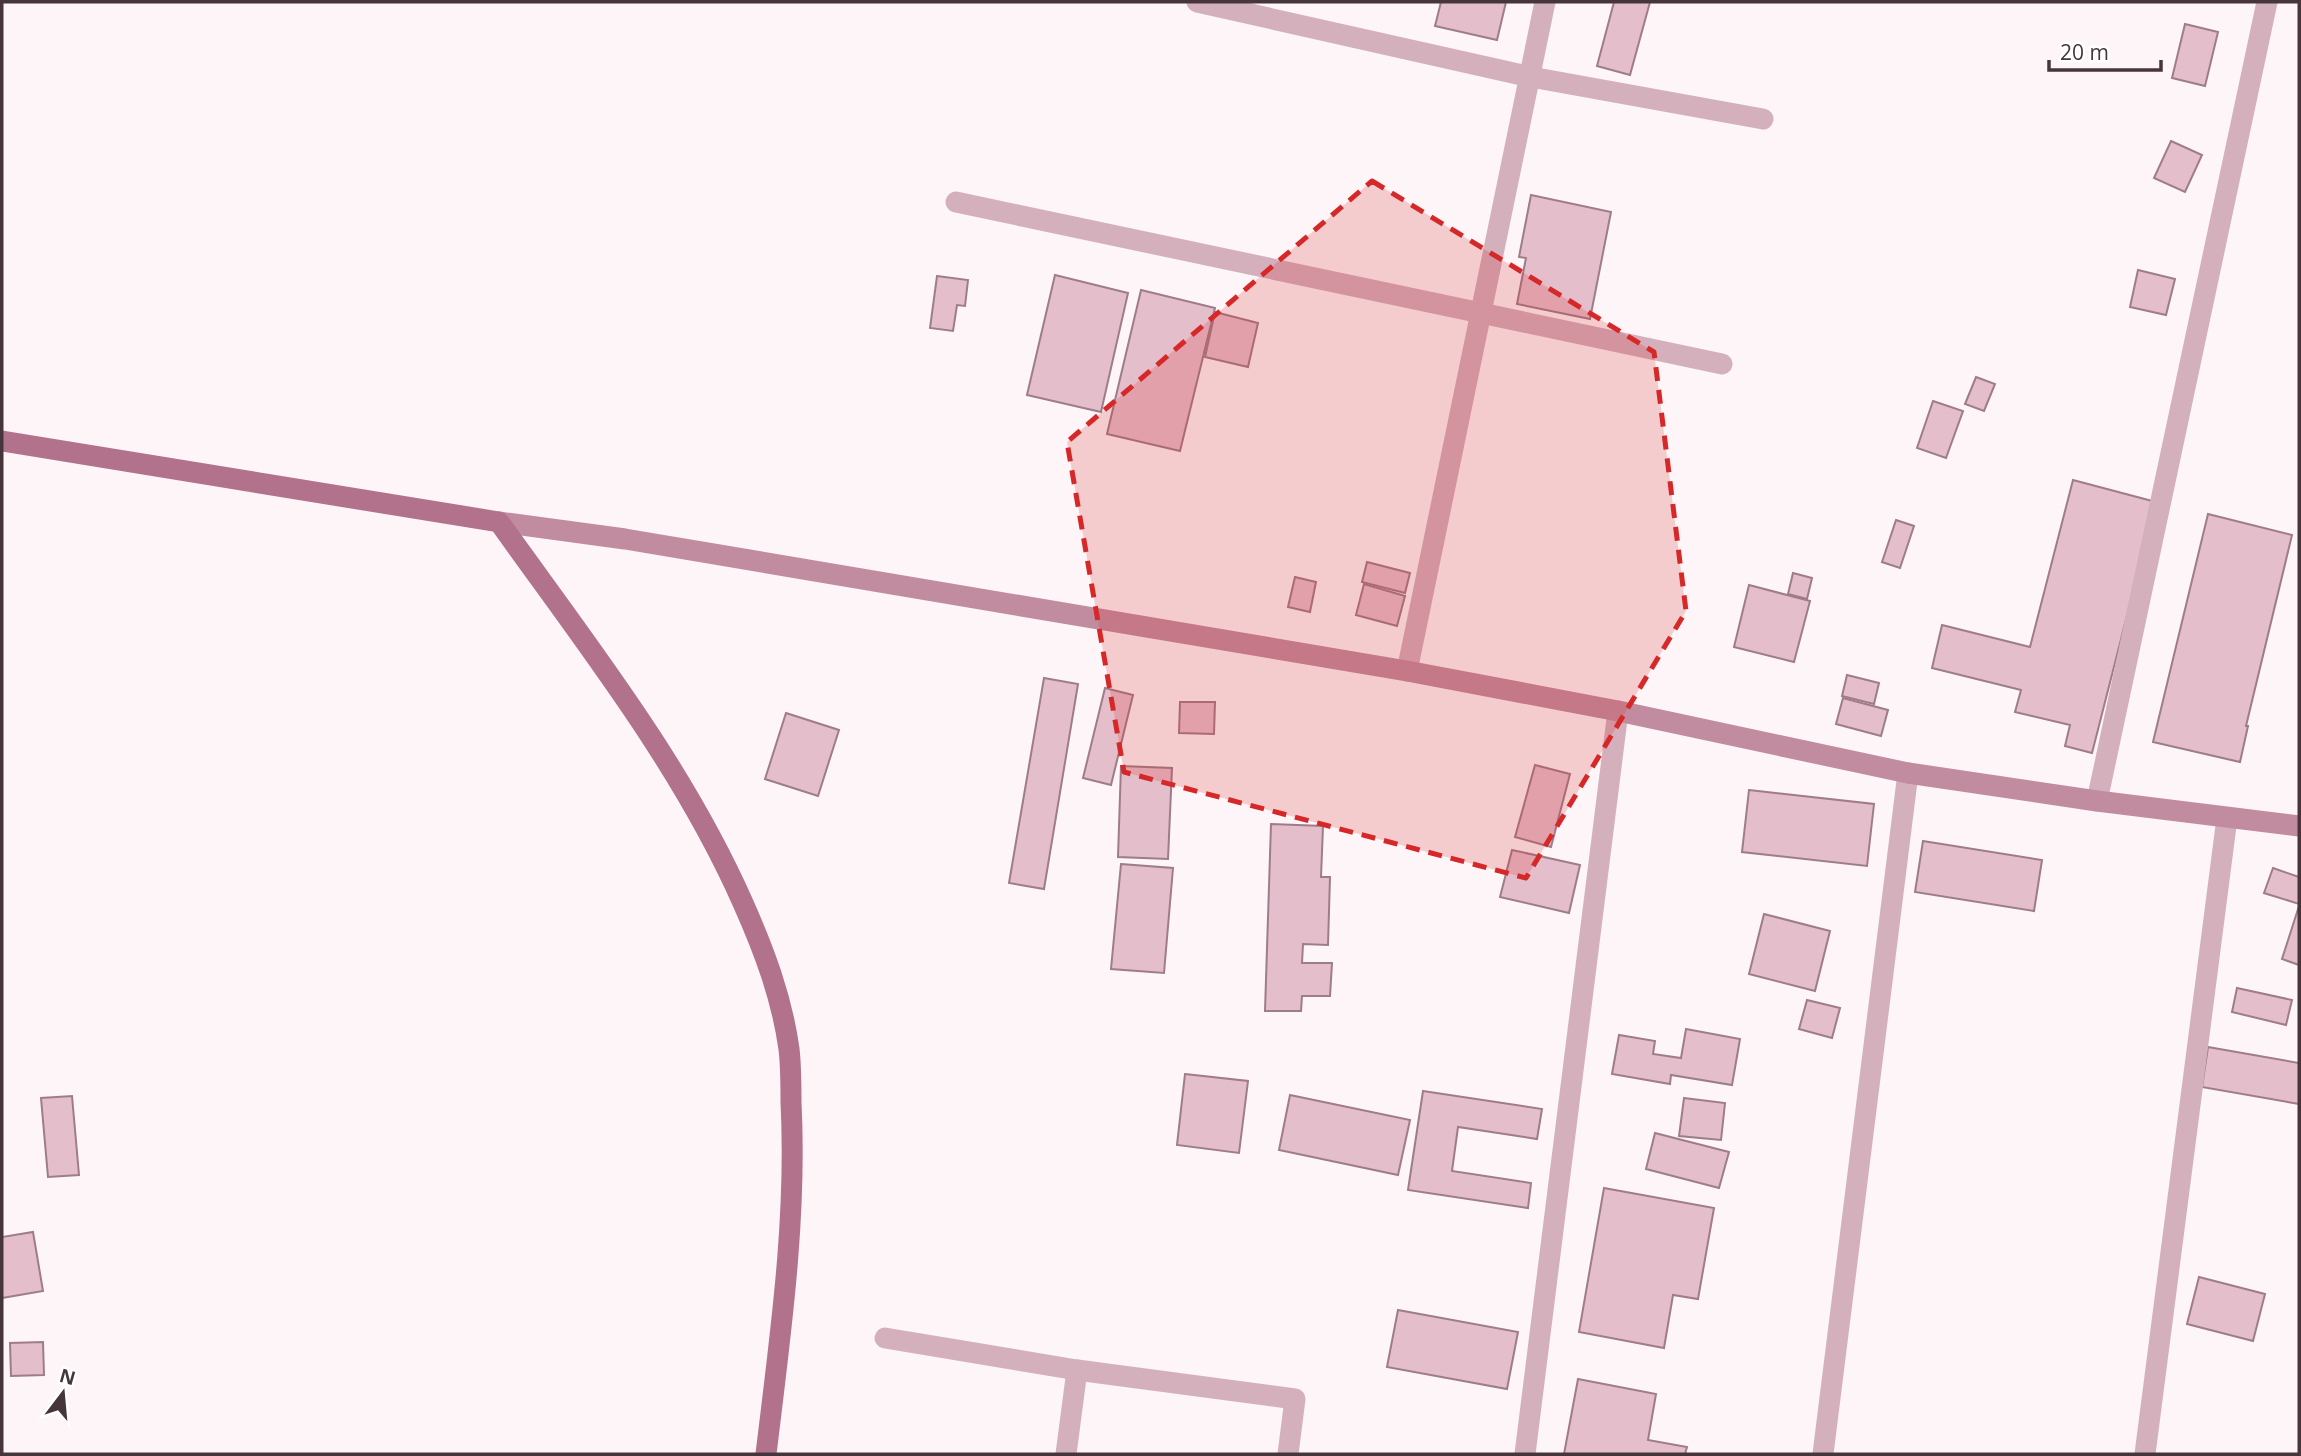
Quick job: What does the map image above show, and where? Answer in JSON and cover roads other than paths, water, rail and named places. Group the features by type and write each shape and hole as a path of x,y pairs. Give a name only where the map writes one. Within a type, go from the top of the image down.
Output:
{"main road":[{"path":"2,441 499,522 625,539 1407,671 1618,711 1908,773 2097,801 2299,826"},
{"path":"499,522 633,710 690,797 721,853 763,948 780,1002 789,1050 794,1148 788,1268 765,1454"}],"street":[{"path":"1197,2 1531,78 1763,119"},
{"path":"1407,671 1545,2"},
{"path":"2097,801 2267,2"},
{"path":"956,202 1722,364"},
{"path":"1525,1454 1618,711"},
{"path":"1823,1454 1908,773"},
{"path":"2144,1454 2227,818"},
{"path":"885,1338 1077,1370 1295,1399 1288,1454"},
{"path":"1066,1454 1077,1370"}]}
